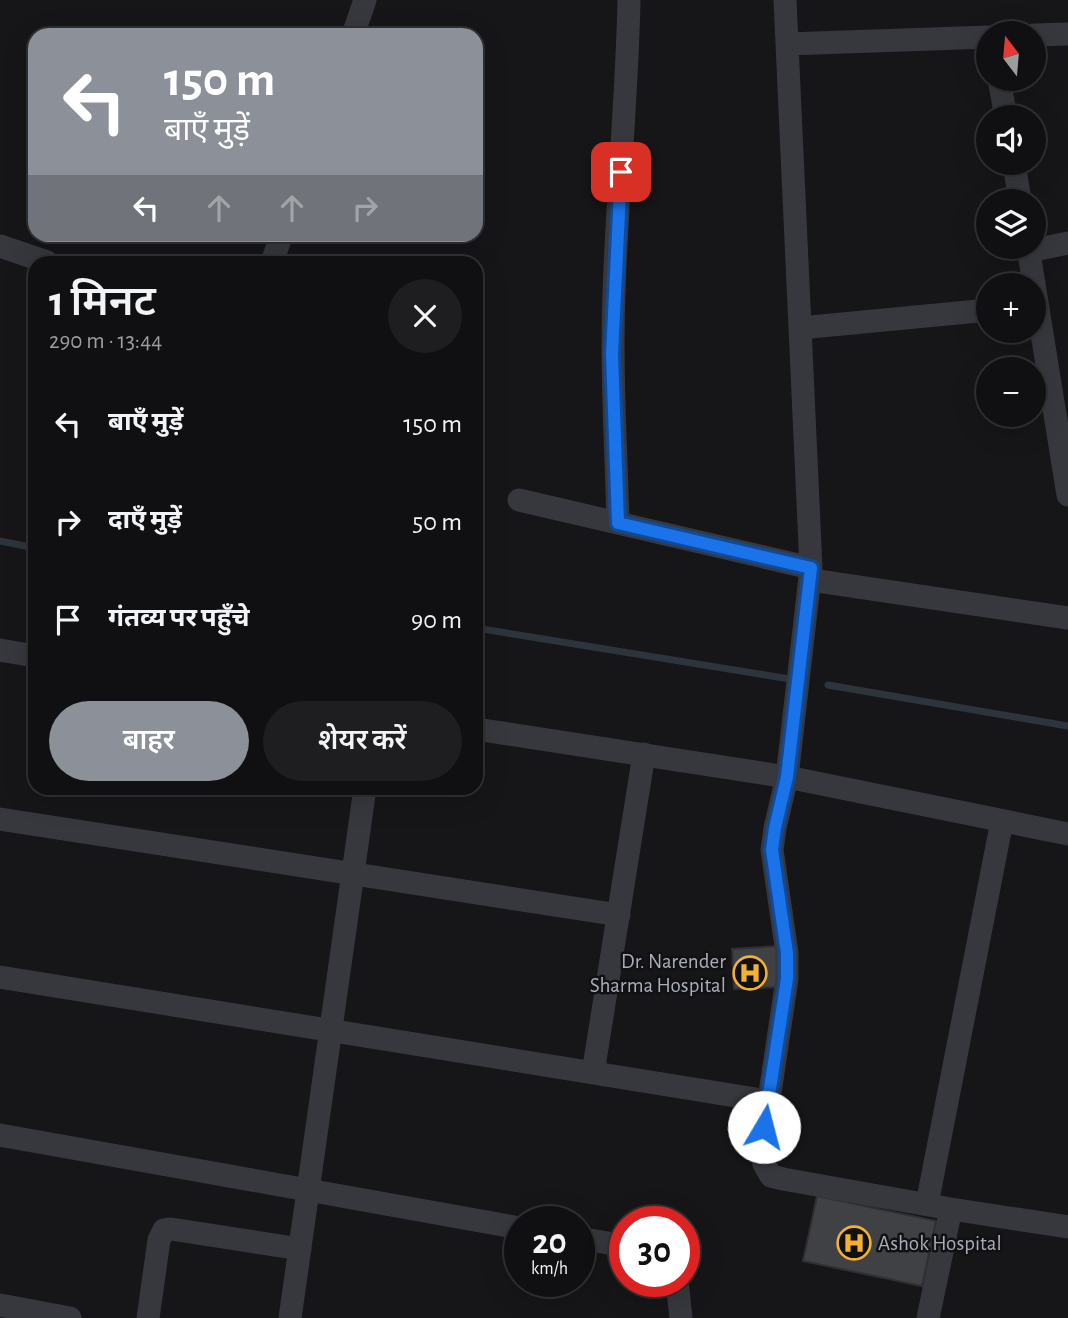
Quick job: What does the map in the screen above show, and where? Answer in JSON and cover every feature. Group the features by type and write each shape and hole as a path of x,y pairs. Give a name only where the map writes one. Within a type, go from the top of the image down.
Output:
{"street":[{"path":"355,28 365,0"},
{"path":"618,523 613,329 628,64 629,0"},
{"path":"785,0 811,574 787,777 772,850 787,953 787,979 761,1153 771,1176 1068,1227"},
{"path":"1046,35 1068,34"},
{"path":"787,44 976,37"},
{"path":"1046,246 1068,243"},
{"path":"0,246 29,256"},
{"path":"800,328 976,311"},
{"path":"1046,343 1061,403 1068,495"},
{"path":"519,500 811,574 1068,618"},
{"path":"0,650 28,655"},
{"path":"483,730 787,777 1068,834"},
{"path":"593,1073 645,754"},
{"path":"290,1318 364,795"},
{"path":"0,819 619,915"},
{"path":"927,1204 1002,821"},
{"path":"0,977 767,1101"},
{"path":"0,1135 504,1225"},
{"path":"928,1318 951,1209"},
{"path":"148,1318 159,1240 164,1230 300,1249"},
{"path":"679,1297 681,1318"},
{"path":"0,1305 70,1318"}],"building":[{"path":"778,946 780,987 734,989 732,949"},
{"path":"817,1196 936,1221 922,1286 803,1261"}],"waterway":[{"path":"0,541 28,547"},
{"path":"483,629 790,679"},
{"path":"828,685 1068,726"}],"place":[{"name":"Dr. Narender Sharma Hospital","path":"750,973"},
{"name":"Ashok Hospital","path":"854,1243"}],"route":[{"path":"621,172 612,354 618,523 811,568 787,777 772,850 787,953 787,979 764,1127"}]}
